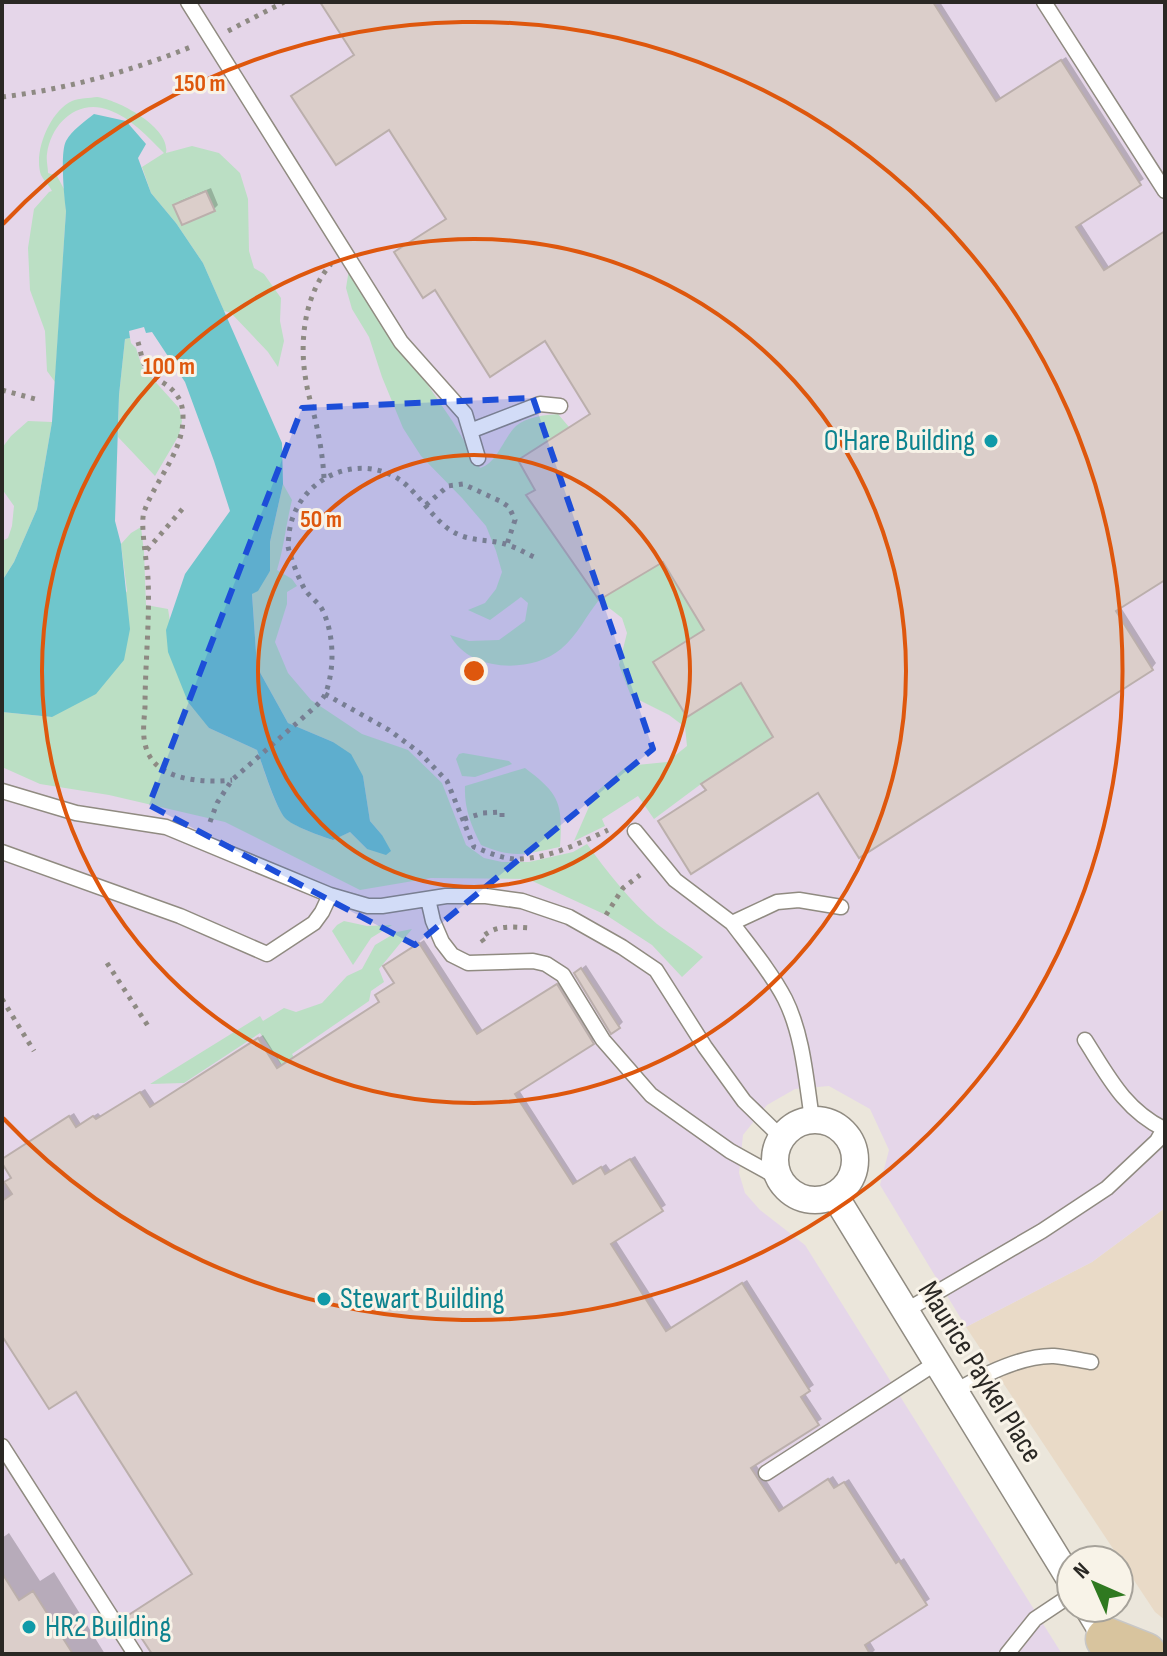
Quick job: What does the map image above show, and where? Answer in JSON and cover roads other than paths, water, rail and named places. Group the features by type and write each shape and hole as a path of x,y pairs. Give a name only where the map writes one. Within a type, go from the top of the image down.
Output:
{"main road":[{"path":"1106,1639 1145,1654"}],"street":[{"path":"812,1119 827,1121 841,1129 851,1141 855,1156 854,1171 847,1185 835,1196 822,1200 808,1201 796,1196 777,1177 775,1150 781,1137 800,1122 812,1119"},
{"name":"Maurice Paykel Place","path":"835,1196 1055,1555"}],"lane":[{"path":"188,2 401,342 465,414 478,458"},
{"path":"1044,2 1165,191"},
{"path":"470,431 540,404 560,406"},
{"path":"2,791 76,813 166,827 330,895 368,906 446,896 486,896 522,901 569,917 656,970 744,1101 781,1137"},
{"path":"635,831 675,880 732,923 785,999 794,1021 812,1119"},
{"path":"2,852 180,916 267,954 314,923 330,895"},
{"path":"428,899 433,921 452,955 468,963 533,961 546,964 563,975 603,1040 651,1095 730,1151 777,1177"},
{"path":"732,923 777,902 799,900 841,907"},
{"path":"905,1311 1042,1231 1107,1188 1157,1141 1164,1128 1148,1121 1125,1101 1085,1040"},
{"path":"954,1392 993,1372 1033,1358 1058,1356 1091,1362"},
{"path":"766,1473 936,1363"},
{"path":"2,1446 135,1654"},
{"path":"1007,1654 1035,1619 1055,1606"}],"water":[{"path":"94,114 126,121 146,144 138,158 151,193 203,263 282,443 283,484 270,542 270,571 258,591 252,594 257,667 288,723 333,742 351,754 363,776 370,821 391,851 386,855 367,849 350,832 333,840 285,818 277,805 257,750 209,728 188,702 168,652 166,630 185,574 230,511 185,382 152,332 146,333 144,327 129,331 130,338 125,339 119,395 115,521 121,544 130,629 124,660 96,694 52,717 2,712 2,581 14,562 37,509 52,422 66,211 64,147 78,126"}],"place":[{"name":"O'Hare Building","path":"991,441"},
{"name":"Stewart Building","path":"324,1299"},
{"name":"HR2 Building","path":"29,1627"}]}
